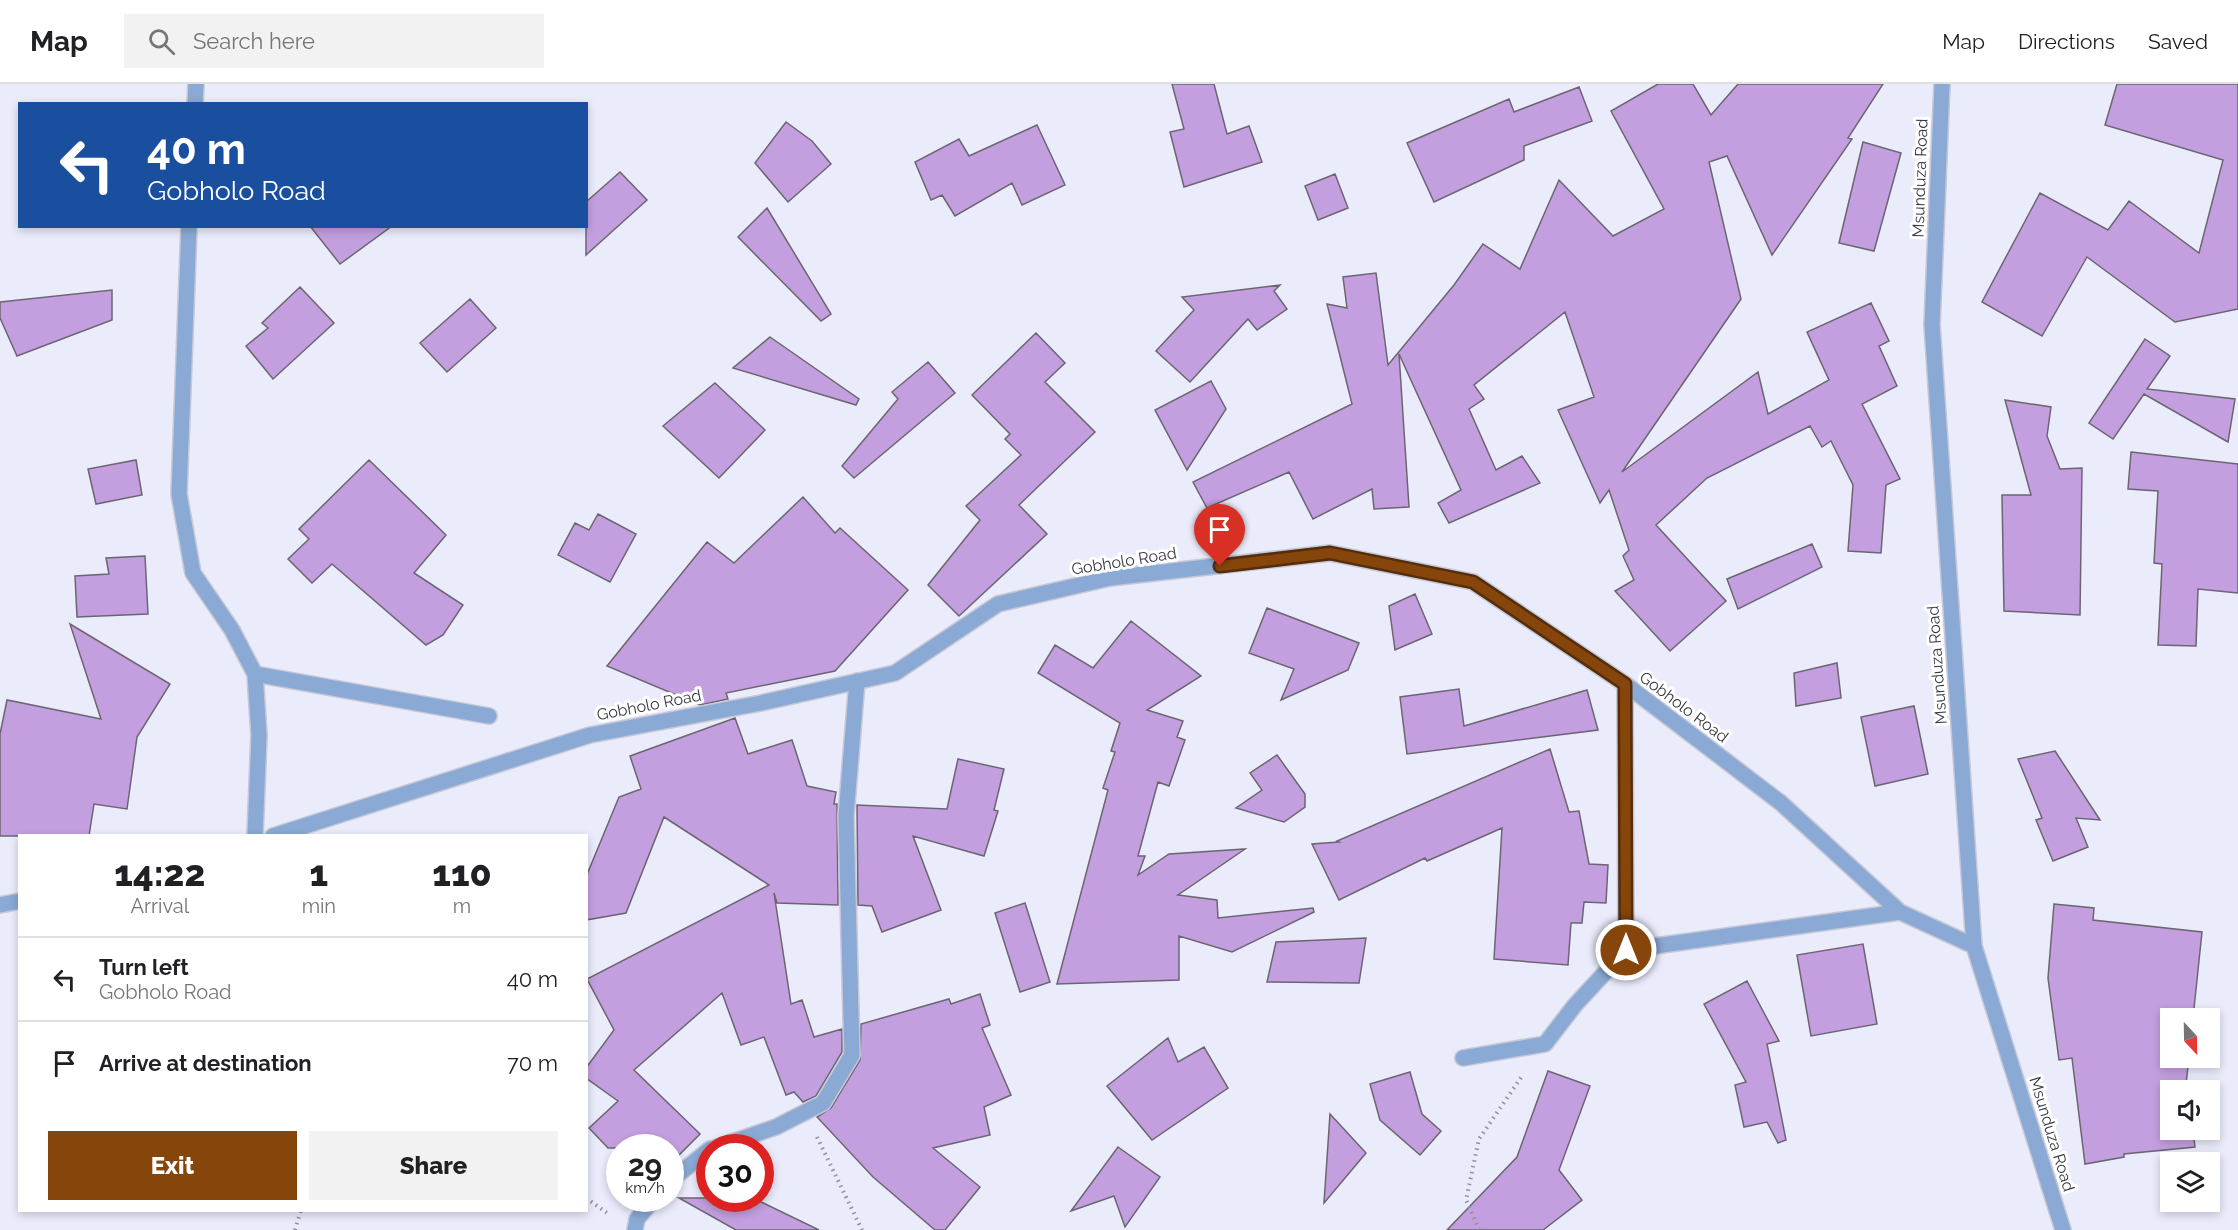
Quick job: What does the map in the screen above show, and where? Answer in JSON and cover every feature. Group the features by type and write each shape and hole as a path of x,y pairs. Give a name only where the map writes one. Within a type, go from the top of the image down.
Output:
{"street":[{"path":"195,102 196,84"},
{"name":"Msunduza Road","path":"1942,84 1932,325 1974,946 2063,1230"},
{"path":"189,228 179,494 193,573 232,630 255,674 259,735 255,834"},
{"name":"Gobholo Road","path":"279,834 590,735 761,703 895,673 998,604 1110,578 1330,553 1473,582 1625,684 1781,803 1900,912 1974,946"},
{"path":"255,674 489,716"},
{"path":"756,1134 776,1127 823,1103 852,1055 846,816 857,681"},
{"path":"1625,684 1626,950"},
{"path":"0,905 18,901"},
{"path":"1463,1058 1545,1044 1575,1005 1626,950 1900,912"},
{"path":"684,1170 696,1160"},
{"path":"634,1230 637,1219 643,1212"}],"path":[{"path":"1479,1230 1466,1200 1479,1139 1545,1044"},
{"path":"805,1112 862,1230"},
{"path":"295,1230 300,1212"}],"building":[{"path":"1172,84 1214,84 1227,134 1249,126 1262,162 1184,187 1170,132 1184,129"},
{"path":"1658,84 1693,84 1711,115 1738,84 1883,84 1848,138 1852,139 1772,255 1727,156 1709,162 1741,299 1622,472 1758,372 1768,414 1829,380 1807,332 1871,303 1889,341 1879,346 1897,386 1862,404 1900,479 1886,485 1881,553 1848,551 1853,485 1831,441 1822,447 1810,426 1707,478 1656,525 1726,601 1670,651 1615,591 1634,580 1623,556 1629,550 1609,490 1600,503 1558,410 1594,397 1565,312 1474,385 1484,399 1469,409 1496,470 1522,456 1540,483 1449,523 1438,503 1461,490 1399,354 1409,507 1374,509 1372,489 1313,519 1289,472 1207,508 1193,482 1352,404 1327,304 1347,308 1343,277 1376,273 1388,365 1454,285 1483,244 1520,269 1559,180 1613,236 1664,209 1611,111"},
{"path":"2117,84 2238,84 2238,309 2175,322 2087,257 2042,336 1982,302 2040,193 2108,230 2129,201 2199,253 2223,160 2105,125"},
{"path":"1579,87 1592,121 1524,146 1524,160 1434,202 1407,143 1509,99 1514,112"},
{"path":"786,122 812,141 831,164 788,202 755,163"},
{"path":"1037,125 1065,185 1022,205 1012,183 955,216 942,195 931,200 915,162 959,139 969,156"},
{"path":"1863,142 1901,153 1874,251 1839,243"},
{"path":"620,172 647,200 586,255 588,200"},
{"path":"1335,174 1348,208 1318,220 1305,186"},
{"path":"767,208 831,314 821,321 738,237"},
{"path":"312,228 389,228 340,264"},
{"path":"1280,285 1274,291 1287,309 1257,330 1248,319 1190,382 1156,351 1194,310 1182,297"},
{"path":"300,287 334,323 273,379 246,346 268,328 262,323"},
{"path":"112,290 112,320 17,356 0,318 0,302"},
{"path":"470,299 496,328 447,372 420,343"},
{"path":"1036,333 1065,363 1045,382 1095,432 1019,505 1047,534 959,616 928,585 980,520 966,506 1021,455 1005,439 1010,434 972,395"},
{"path":"770,337 859,399 856,405 733,368"},
{"path":"2145,339 2170,356 2147,389 2235,399 2228,442 2144,394 2113,439 2089,423"},
{"path":"928,362 955,393 854,478 842,466 898,399 892,392"},
{"path":"1211,381 1226,409 1187,470 1155,410"},
{"path":"715,383 765,430 719,478 663,426"},
{"path":"2005,400 2051,407 2047,436 2060,469 2082,468 2080,615 2004,611 2002,495 2031,495"},
{"path":"2131,452 2238,464 2238,593 2198,589 2196,646 2158,645 2162,564 2154,563 2158,491 2128,489"},
{"path":"136,460 142,495 96,504 88,469"},
{"path":"369,460 446,535 414,573 463,605 443,635 426,645 332,564 312,583 288,559 309,539 299,529"},
{"path":"803,497 835,533 840,528 908,590 835,671 726,693 728,699 700,705 607,666 707,542 734,563"},
{"path":"598,514 636,534 610,582 558,555 575,523 589,530"},
{"path":"1812,544 1822,567 1738,609 1727,579"},
{"path":"145,556 148,614 77,617 75,576 109,574 106,558"},
{"path":"1415,594 1432,634 1395,650 1389,606"},
{"path":"1267,608 1359,643 1348,670 1281,700 1294,669 1249,653"},
{"path":"1131,621 1201,676 1147,710 1183,721 1177,737 1185,740 1169,786 1158,782 1138,856 1145,856 1138,875 1169,854 1245,849 1178,895 1217,900 1218,918 1313,908 1314,912 1232,952 1179,936 1179,980 1057,984 1108,790 1103,788 1115,752 1111,751 1120,723 1038,673 1055,645 1093,668"},
{"path":"70,624 170,684 137,737 127,809 94,804 89,834 0,836 0,734 7,700 101,719"},
{"path":"1837,663 1841,698 1796,706 1794,673"},
{"path":"1459,689 1464,726 1587,690 1598,730 1407,754 1400,697"},
{"path":"1914,706 1928,774 1875,786 1861,717"},
{"path":"735,718 748,754 792,740 807,786 836,792 834,804 837,804 838,905 777,903 774,893 791,1004 802,1000 814,1037 842,1029 842,1052 816,1096 803,1102 794,1092 786,1095 764,1037 741,1045 722,993 634,1070 700,1134 696,1134 696,1138 684,1150 684,1134 606,1134 606,1146 589,1128 618,1101 588,1079 588,1065 614,1030 588,978 769,885 664,817 626,913 588,920 588,872 619,797 641,789 630,756"},
{"path":"1550,749 1569,812 1579,811 1589,864 1608,865 1606,903 1584,902 1582,923 1571,923 1568,965 1494,959 1502,828 1427,861 1425,858 1339,900 1312,844 1339,842 1337,841"},
{"path":"2055,751 2100,820 2076,818 2088,847 2053,861 2036,820 2042,818 2018,759"},
{"path":"1277,755 1305,794 1305,807 1284,822 1236,808 1262,790 1250,773"},
{"path":"958,759 1004,769 994,810 998,811 984,856 913,836 941,910 882,932 872,906 858,905 857,805 947,809"},
{"path":"1025,903 1050,982 1020,992 995,913"},
{"path":"2054,904 2094,908 2093,920 2202,932 2194,1008 2160,1008 2160,1068 2188,1068 2186,1080 2160,1080 2160,1140 2194,1140 2195,1147 2124,1154 2124,1157 2085,1164 2072,1058 2059,1060 2048,978"},
{"path":"1366,938 1359,983 1267,982 1276,942"},
{"path":"1863,944 1877,1024 1811,1036 1797,955"},
{"path":"1747,981 1779,1041 1767,1044 1786,1140 1778,1143 1767,1122 1744,1127 1735,1085 1746,1082 1704,1004"},
{"path":"980,994 990,1025 982,1028 1011,1095 984,1107 990,1135 933,1148 980,1187 945,1230 935,1230 873,1177 817,1117 831,1108 860,1060 861,1024 949,999 951,1004"},
{"path":"1168,1038 1178,1062 1204,1047 1228,1088 1152,1140 1107,1086"},
{"path":"1548,1071 1590,1086 1559,1170 1582,1200 1543,1230 1447,1230 1517,1157"},
{"path":"1410,1072 1422,1114 1441,1131 1420,1155 1380,1120 1370,1084"},
{"path":"1330,1114 1366,1153 1324,1203"},
{"path":"1118,1147 1160,1177 1125,1227 1114,1196 1071,1211"},
{"path":"684,1198 696,1198 696,1208 684,1201"},
{"path":"774,1208 819,1230 736,1230 704,1212 774,1212"}],"route":[{"path":"1220,566 1330,553 1473,582 1625,684 1626,950"}]}
